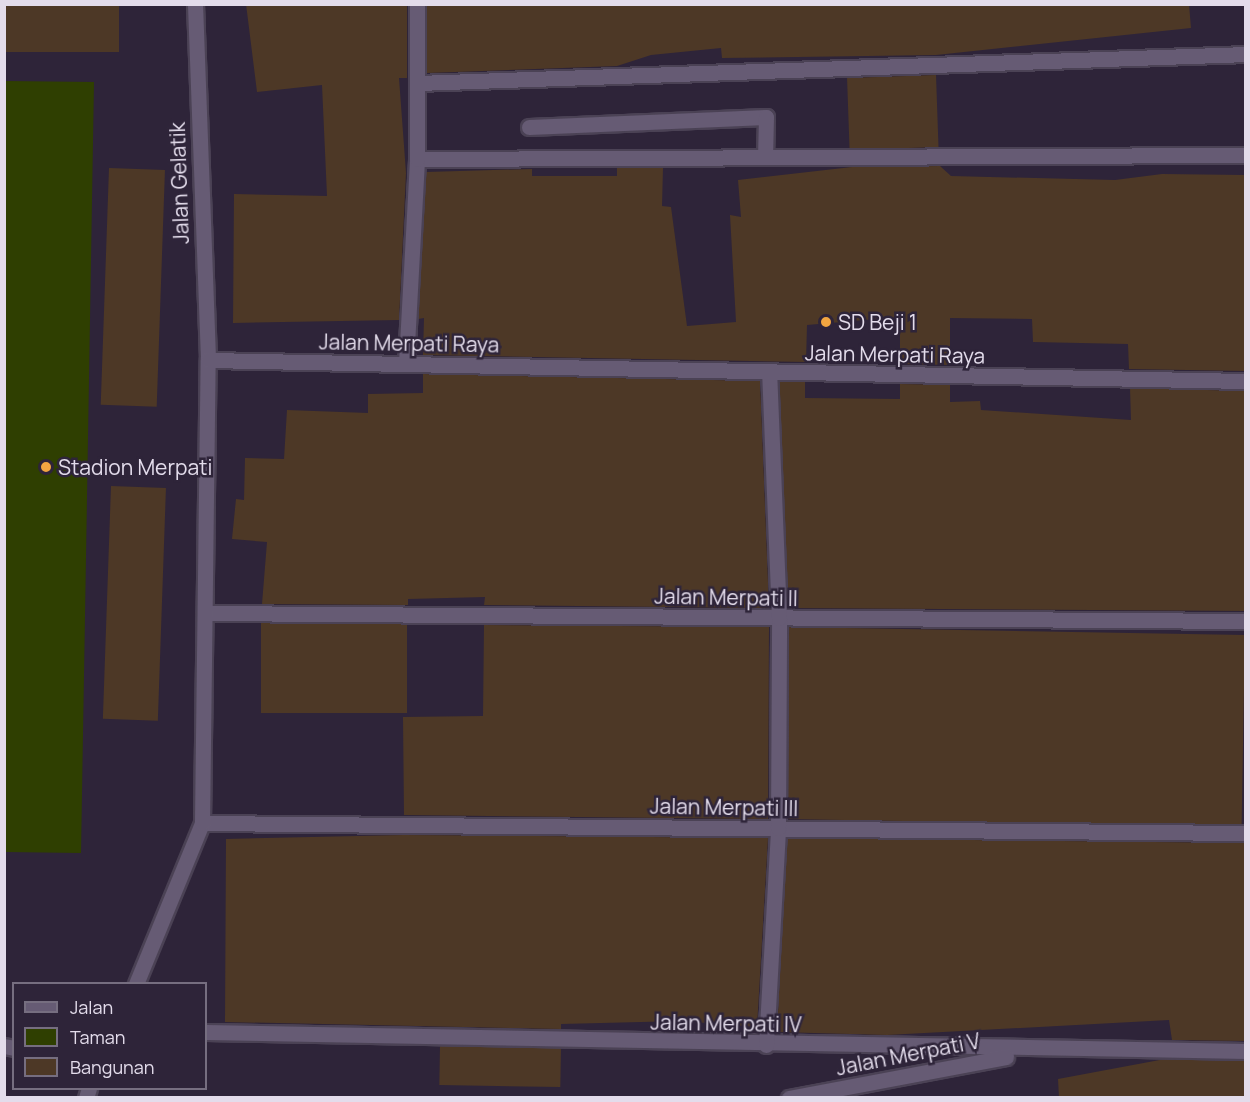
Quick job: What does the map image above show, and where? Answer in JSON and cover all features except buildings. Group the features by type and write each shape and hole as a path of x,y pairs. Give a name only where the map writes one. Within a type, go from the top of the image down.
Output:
{"street":[{"name":"Jalan Gelatik","path":"195,4 208,360"},
{"path":"406,363 417,159 417,4"},
{"path":"417,83 1245,54"},
{"path":"529,127 766,117 765,157"},
{"path":"417,159 1245,155"},
{"name":"Jalan Merpati Raya","path":"208,360 1245,381"},
{"path":"137,982 202,823 208,360"},
{"path":"766,1045 778,828 779,618 769,373"},
{"name":"Jalan Merpati II","path":"206,613 1245,621"},
{"name":"Jalan Merpati III","path":"202,823 1245,833"},
{"name":"Jalan Merpati IV","path":"207,1032 1035,1051 1245,1051"},
{"name":"Jalan Merpati V","path":"789,1098 862,1091 1035,1051"}],"green space":[{"name":"Stadion Merpati","path":"5,81 94,82 81,853 5,852"}],"place":[{"name":"SD Beji 1","path":"826,322"},
{"name":"Stadion Merpati","path":"46,467"}]}
